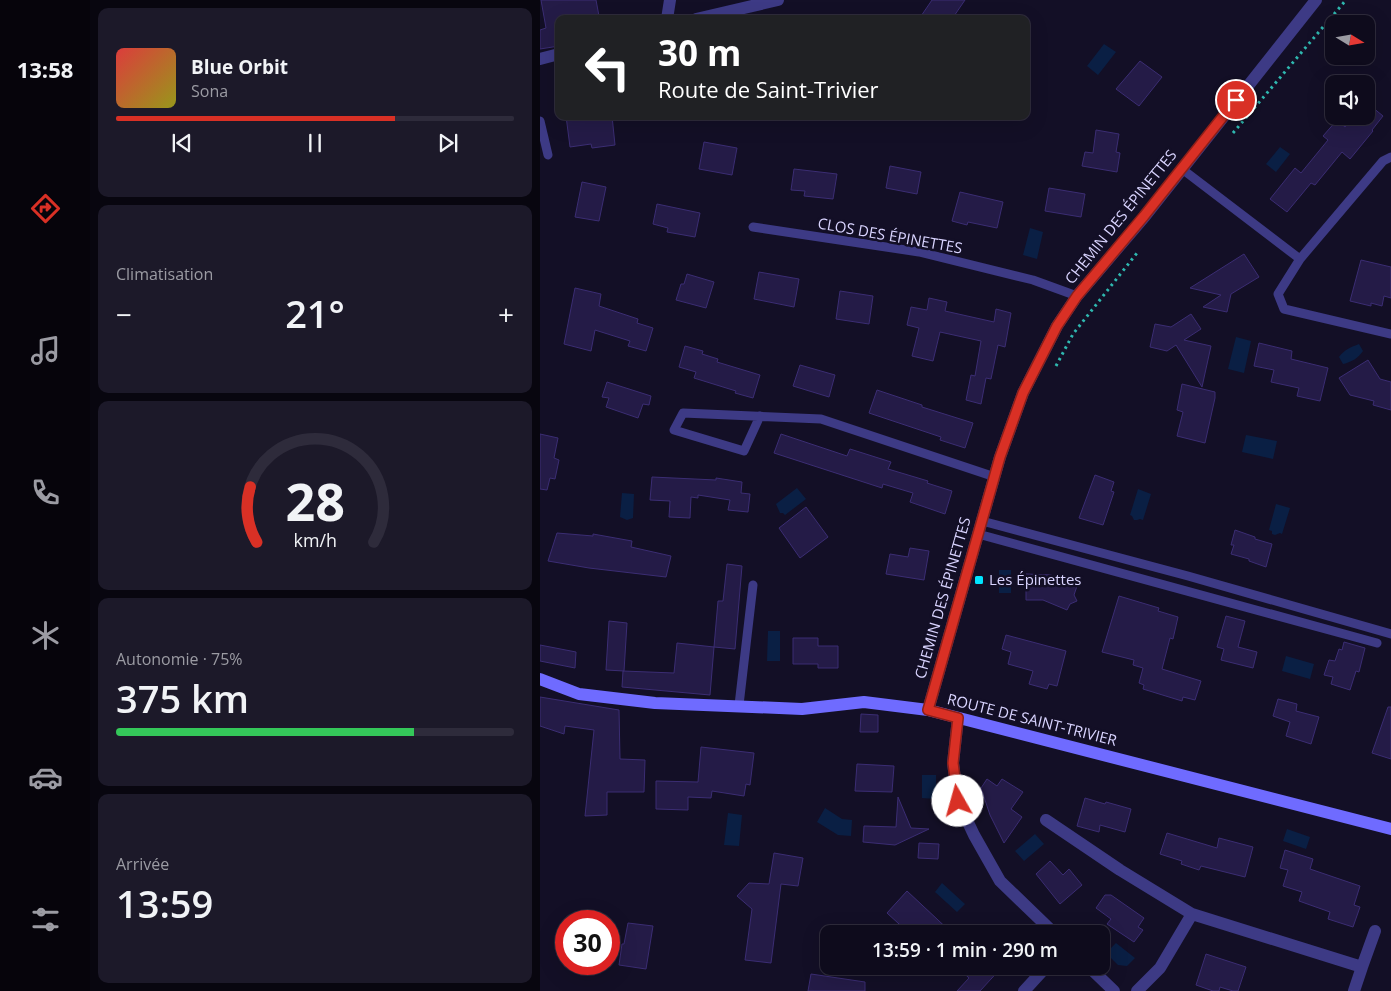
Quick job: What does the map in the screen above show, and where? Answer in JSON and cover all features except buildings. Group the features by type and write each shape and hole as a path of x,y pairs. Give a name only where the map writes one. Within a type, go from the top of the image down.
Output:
{"main road":[{"name":"ROUTE DE SAINT-TRIVIER","path":"540,679 580,694 654,703 802,709 864,702 928,710 1391,829"}],"street":[{"path":"668,15 670,0"},
{"path":"713,15 778,0"},
{"name":"CHEMIN DES ÉPINETTES","path":"928,710 995,477 1023,393 1057,326 1077,296 1182,169 1316,0"},
{"path":"540,59 555,55"},
{"path":"958,718 953,763 958,801 974,835 1000,881 1045,925"},
{"path":"1046,820 1120,870 1192,914 1362,967"},
{"path":"1137,991 1160,968 1192,914"},
{"path":"1354,991 1375,931"},
{"path":"1024,991 1039,975"},
{"path":"1097,975 1114,991"}],"lane":[{"path":"540,121 548,155"},
{"path":"1391,157 1383,161 1300,258 1278,294 1284,309 1391,334"},
{"path":"1182,169 1300,258"},
{"name":"CLOS DES ÉPINETTES","path":"753,227 919,252 1033,280 1077,296"},
{"path":"760,416 744,452 674,430 683,413 760,416 821,419 995,477"},
{"path":"982,521 1188,576 1391,634"},
{"path":"978,534 1377,643"},
{"path":"739,705 753,585"}],"path":[{"path":"1232,134 1346,0"},
{"path":"1056,367 1073,334 1140,248"}],"water":[{"path":"1104,44 1116,52 1098,75 1087,66"},
{"path":"1280,147 1290,154 1276,172 1266,164"},
{"path":"1030,228 1043,232 1037,259 1023,255"},
{"path":"1236,337 1251,341 1244,373 1228,369"},
{"path":"1359,344 1363,351 1357,358 1343,364 1339,357 1343,352"},
{"path":"1246,435 1277,441 1273,459 1242,452"},
{"path":"797,488 806,499 785,515 780,513 776,504"},
{"path":"1138,489 1151,494 1143,520 1134,520 1130,515"},
{"path":"622,493 634,494 633,518 627,520 620,517"},
{"path":"1276,504 1290,508 1282,534 1275,535 1269,530"},
{"path":"999,570 1011,570 1011,593 999,593"},
{"path":"768,631 780,631 780,661 767,661"},
{"path":"1286,656 1314,664 1310,679 1282,671"},
{"path":"922,775 936,775 936,799 922,798"},
{"path":"825,808 842,819 852,820 851,836 838,835 817,822"},
{"path":"728,813 742,815 739,846 724,845"},
{"path":"1287,829 1310,837 1306,849 1283,841"},
{"path":"1035,834 1044,844 1024,861 1015,851"},
{"path":"942,883 965,904 957,912 935,892"},
{"path":"1116,943 1135,958 1127,966 1118,965 1110,957 1110,949"}],"place":[{"name":"Les Épinettes","path":"979,580"}],"route":[{"path":"958,801 953,763 958,718 928,710 1000,457 1023,393 1057,326 1077,296 1144,216 1236,100"}]}
